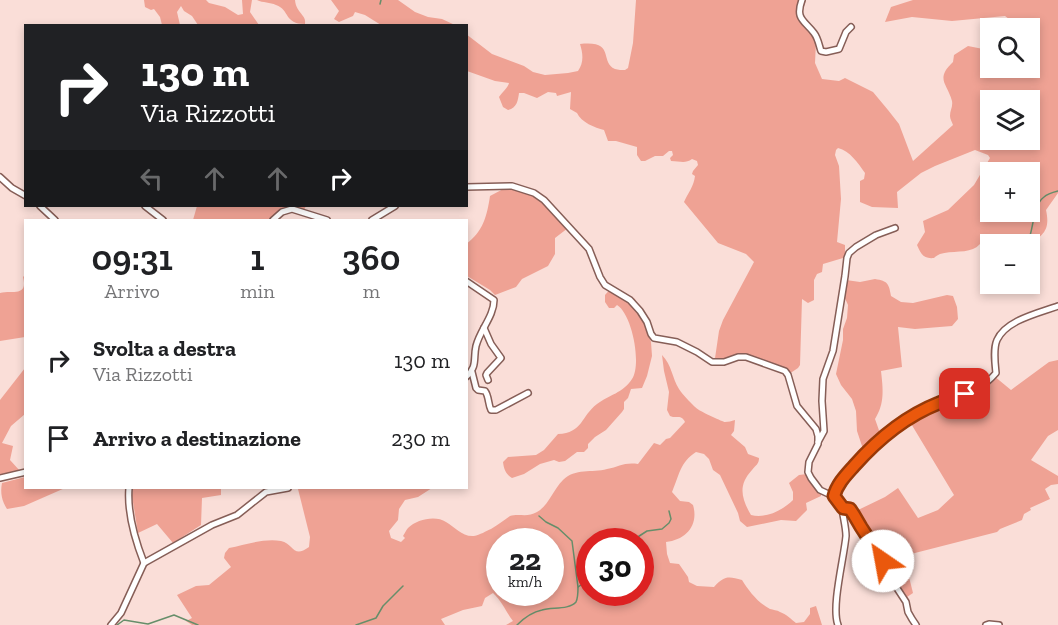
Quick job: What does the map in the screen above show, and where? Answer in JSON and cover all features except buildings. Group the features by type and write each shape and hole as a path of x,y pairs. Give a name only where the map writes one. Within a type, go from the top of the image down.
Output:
{"street":[{"path":"802,0 801,19 815,34 821,51 839,49 846,32 851,27"},
{"path":"0,177 24,193"},
{"path":"468,187 512,186 534,193 544,200 589,249 605,285 630,300 640,310 654,338 677,342 712,362 746,357 785,371 797,406 816,429 818,444"},
{"path":"41,207 54,219"},
{"path":"146,207 162,219"},
{"path":"374,219 393,207"},
{"path":"274,219 282,212 292,209 324,219"},
{"path":"838,625 837,596 846,533 843,508 834,496 820,490 811,478 808,472 809,462 824,431 823,379 833,351 847,258 856,247 882,232 895,228"},
{"path":"468,282 494,300 476,347 474,367 468,375"},
{"path":"834,496 846,474 885,435 916,414 987,383 996,373 996,340 1006,328 1023,318 1058,306"},
{"path":"484,328 491,345 501,358 487,373 488,380"},
{"path":"472,372 476,388 485,391 491,410 496,410 528,393"},
{"path":"0,478 24,472"},
{"path":"129,489 128,500 132,526 144,563"},
{"path":"111,625 121,613 144,563 212,525 237,515 266,492 282,489"},
{"path":"843,508 850,509 883,561 916,625"},
{"path":"986,625 999,625"}],"shaded area":[{"path":"144,0 206,0 238,15 243,14 242,0 252,0 250,12 258,24 197,24 181,6 177,12 180,24 162,24 154,9 145,7"},
{"path":"257,0 295,0 305,24 294,22 276,5"},
{"path":"331,0 398,0 415,12 453,24 379,24 355,12 353,16 339,22 334,19 339,11"},
{"path":"636,0 806,0 801,15 816,42 815,63 822,79 839,81 845,78 873,92 899,124 913,161 953,125 950,116 952,101 943,77 953,62 954,55 968,46 980,48 980,78 1040,78 1040,18 1008,18 1005,16 952,21 912,17 885,22 891,7 913,0 1058,0 1058,193 1046,210 1047,224 1040,237 1040,234 980,234 980,244 973,249 927,258 917,245 925,232 923,221 948,210 974,185 980,175 980,222 1040,222 1040,162 988,162 990,158 988,155 975,150 921,173 897,192 898,208 872,207 860,202 860,181 864,179 865,173 857,161 838,148 835,155 839,166 841,199 837,242 845,245 845,254 843,258 823,264 822,272 817,274 814,280 814,300 808,303 802,299 800,365 786,376 782,372 749,359 714,365 723,320 754,262 746,254 718,243 684,202 693,183 695,176 692,174 698,165 697,161 692,159 685,162 671,161 670,158 673,155 672,151 669,151 663,156 641,161 637,155 637,147 608,141 604,130 589,124 570,109 571,92 557,96 556,93 548,92 537,98 519,93 515,106 508,110 503,107 499,97 509,83 495,81 468,71 468,36 492,54 545,75 578,71 582,58 580,44 598,45 603,48 610,66 625,70 628,68 633,43"},
{"path":"507,187 537,197 568,228 555,238 555,254 548,266 522,279 516,287 495,295 468,277 468,242 483,223 490,196"},
{"path":"197,207 306,207 304,210 286,209 272,219 193,219"},
{"path":"875,279 887,284 891,296 901,302 913,303 947,295 953,296 958,319 952,326 915,329 898,327 902,367 881,371 882,402 875,419 881,436 864,452 857,431 856,411 852,399 836,374 843,329 847,318 848,305 844,296 846,280 860,282"},
{"path":"24,283 24,337 0,341 0,293 18,291 23,288"},
{"path":"612,287 635,299 651,342 652,356 642,388 631,389 622,412 606,430 588,444 584,452 577,452 565,461 554,460 540,464 512,478 503,465 508,457 536,455 544,450 558,434 572,431 597,404 620,391 632,379 636,362 634,340 622,310 617,305 609,308 605,302 605,295"},
{"path":"662,355 679,389 688,400 699,410 725,422 735,420 734,431 731,435 745,447 748,454 759,458 745,481 742,492 751,515 768,515 789,504 793,500 793,492 789,483 799,475 807,474 821,493 821,496 806,503 807,510 796,521 781,520 747,527 740,521 720,475 713,470 709,459 704,454 696,452 683,465 672,492 680,501 693,505 694,519 685,535 666,542 670,563 679,564 689,582 697,586 714,587 726,578 742,580 762,603 796,623 804,622 810,614 810,608 816,606 822,625 506,625 513,621 503,606 564,606 564,528 492,528 510,516 530,515 537,512 568,476 625,464 638,464 654,443 660,445 685,422 680,417 670,416 667,410 669,392"},
{"path":"1058,360 1058,430 1048,436 1031,460 1058,476 1058,484 1045,489 1050,499 1030,508 1031,510 1024,514 1022,520 997,532 911,554 909,577 913,593 907,597 883,552 856,511 898,488 918,518 938,510 954,495 907,417 966,393 994,376 1011,390 1049,362"},
{"path":"24,369 24,415 11,426 2,443 13,446 10,460 20,471 0,477 0,400"},
{"path":"24,477 24,489 63,489 24,506 7,509 2,497 2,483"},
{"path":"133,489 221,489 221,495 202,498 201,525 173,543 157,524 138,533"},
{"path":"298,489 430,489 418,497 405,500 399,509 398,520 389,531 391,538 401,542 412,525 432,518 442,520 466,535 478,535 486,531 486,597 482,606 463,610 441,619 445,625 192,625 186,621 192,618 177,595 196,586 209,585 231,567 224,558 229,548 275,540 300,552 309,547 310,537"}],"waterway":[{"path":"380,4 381,0"},
{"path":"1030,234 1040,201 1047,195 1058,191"},
{"path":"654,530 662,529 669,523 671,519 669,511"},
{"path":"539,516 558,528 572,541 576,572"},
{"path":"356,625 376,618 383,606 403,586"},
{"path":"517,625 535,612 565,607 576,602"},
{"path":"117,625 124,620 148,624 174,615 198,625"}],"route":[{"path":"883,561 850,509 843,508 834,496 836,489 846,474 885,435 916,414 965,394"}]}
